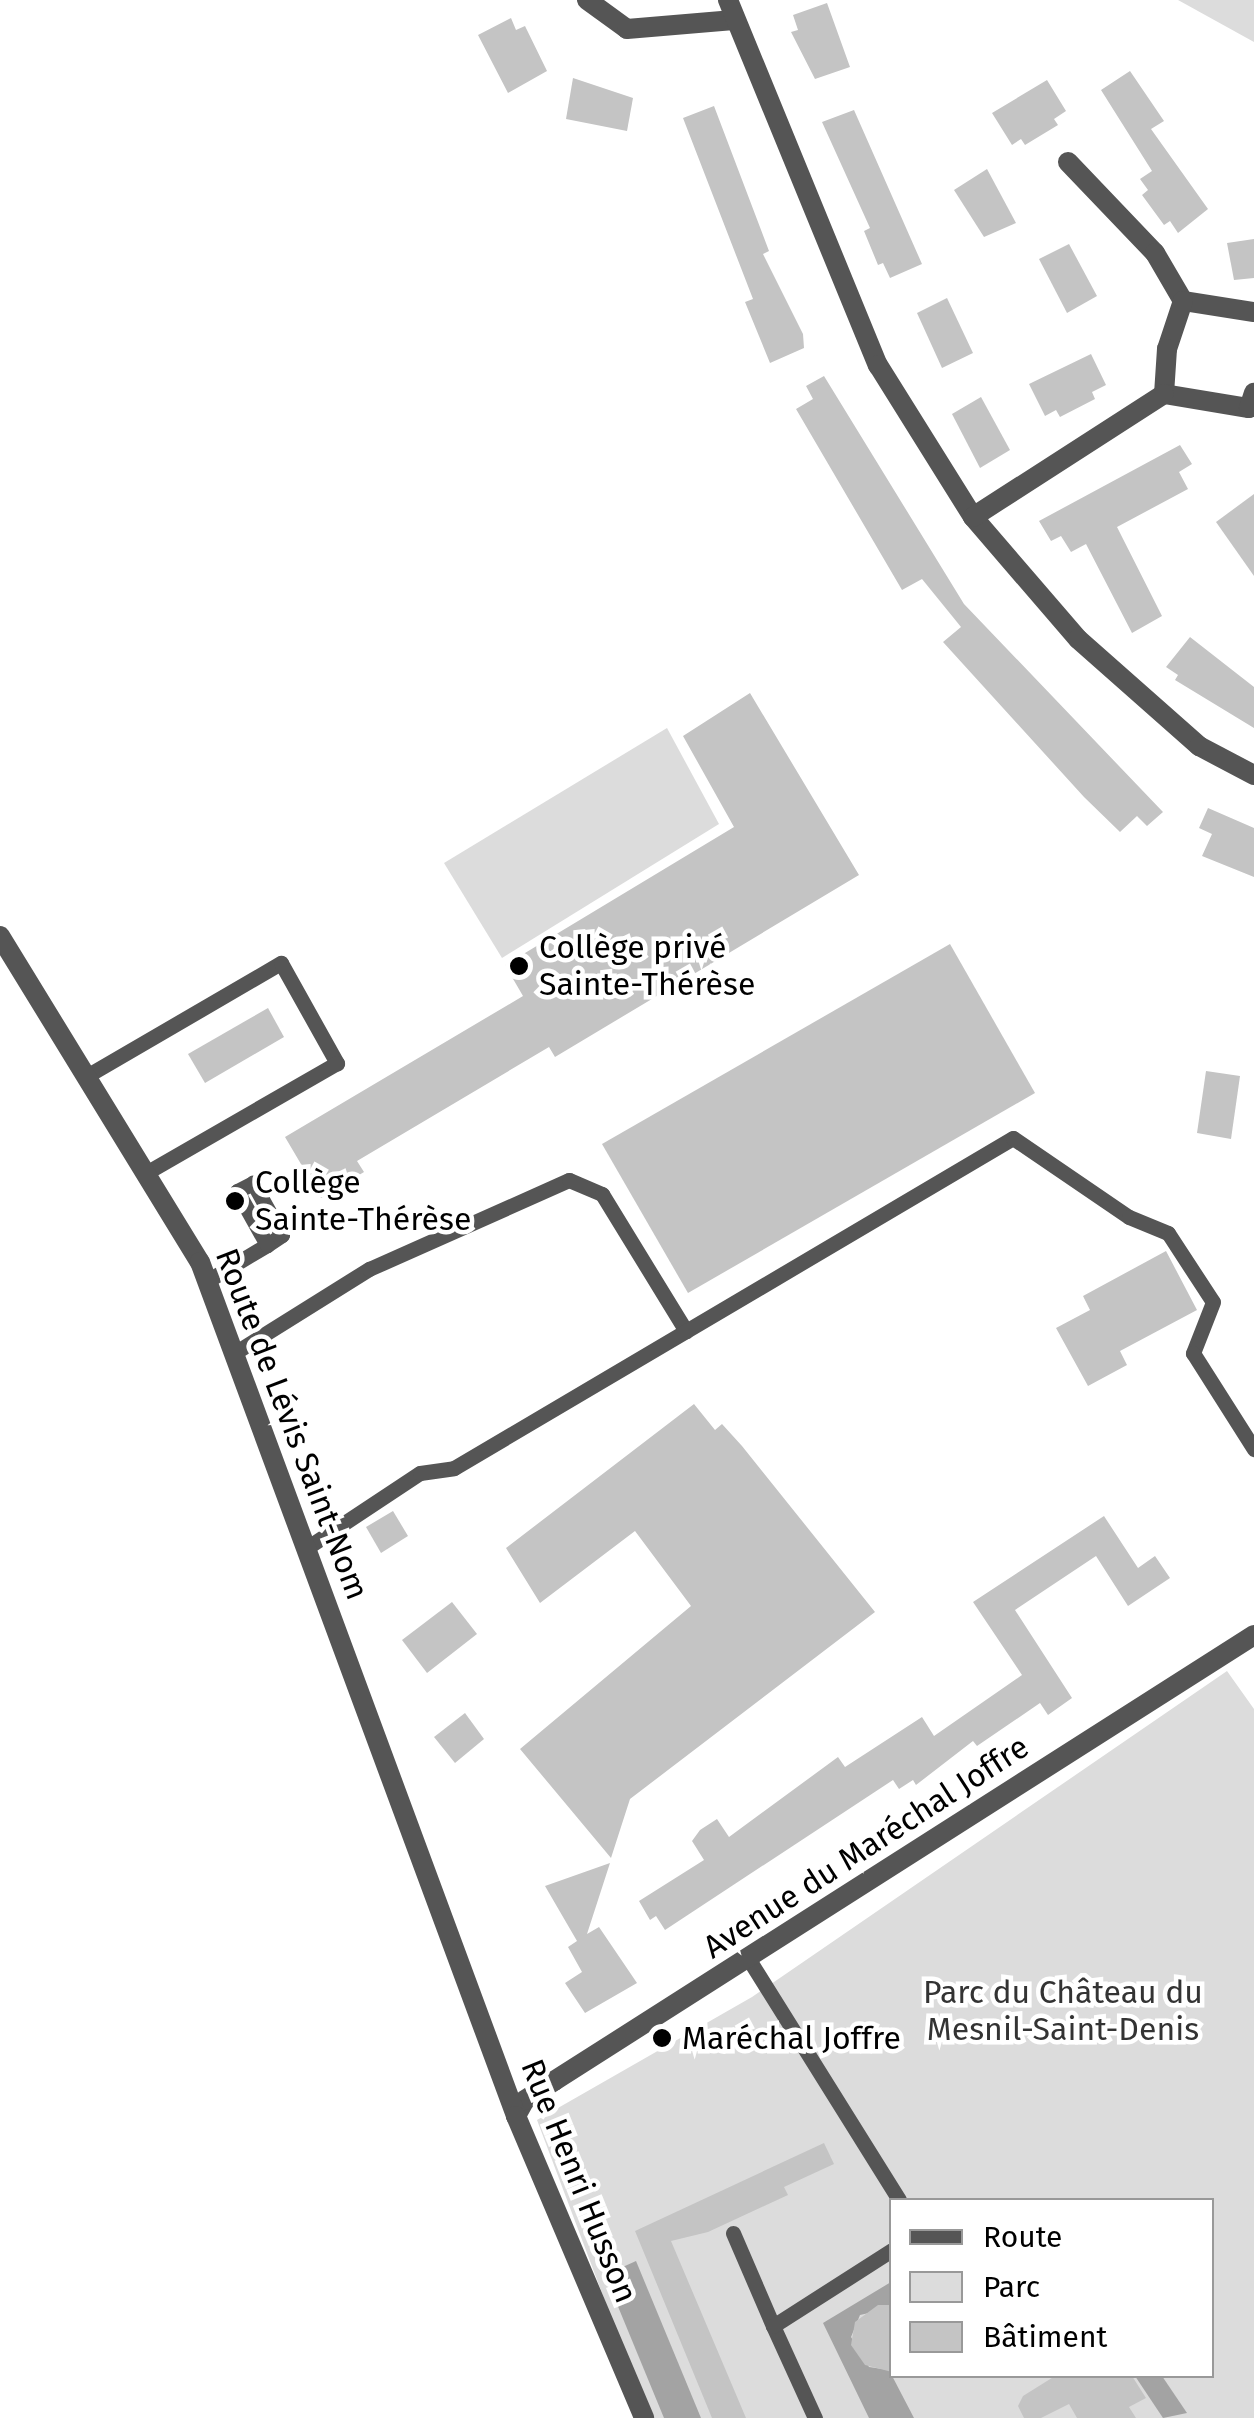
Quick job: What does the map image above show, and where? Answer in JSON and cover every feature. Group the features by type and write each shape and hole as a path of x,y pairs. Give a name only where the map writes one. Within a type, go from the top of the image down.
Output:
{"street":[{"path":"587,0 627,29 731,10 878,365 973,516 1078,638 1199,746 1254,776"},
{"path":"1068,162 1155,252 1184,301 1168,350 1164,394"},
{"path":"1184,301 1254,312"},
{"path":"973,516 1164,394 1252,406"},
{"name":"Route de Lévis Saint-Nom","path":"0,936 149,1171 207,1281 464,1965"},
{"name":"Avenue du Maréchal Joffre","path":"516,2116 540,2090 1254,1635"},
{"name":"Rue Henri Husson","path":"464,1965 516,2116 644,2418"}],"lane":[{"path":"90,1074 281,963 338,1063 149,1171"},
{"path":"308,1546 420,1473 454,1468 1013,1138 1129,1217 1168,1234 1213,1302 1192,1353 1254,1450"},
{"path":"236,1352 369,1269 569,1180 602,1194 686,1331"},
{"path":"207,1281 267,1245 282,1236 253,1183 237,1191 267,1245"},
{"path":"748,1958 898,2198"},
{"path":"733,2233 815,2418"},
{"path":"774,2326 889,2252"}],"green space":[{"path":"1178,0 1254,0 1254,42"},
{"path":"667,728 719,824 502,958 444,863"},
{"name":"Parc du Château du Mesnil-Saint-Denis","path":"1227,1671 1254,1709 1254,2418 649,2418 537,2120 752,1997"}],"shaded area":[{"path":"636,2261 701,2418 664,2418 605,2275"},
{"path":"889,2283 889,2308 860,2315 851,2337 869,2367 889,2370 889,2378 893,2378 914,2418 869,2418 823,2323"},
{"path":"1136,2378 1163,2378 1187,2413 1163,2418"}],"building":[{"path":"827,3 850,67 815,79 791,32 798,30 793,15"},
{"path":"511,18 516,30 525,26 547,71 508,93 478,35"},
{"path":"1130,71 1164,121 1151,129 1208,209 1178,233 1170,221 1164,225 1142,195 1148,190 1140,179 1152,171 1101,90"},
{"path":"573,78 633,98 627,131 566,119"},
{"path":"1047,80 1066,111 1054,119 1058,125 1025,145 1021,139 1012,145 992,113"},
{"path":"714,106 769,251 763,254 803,334 804,348 770,363 745,302 753,299 683,118"},
{"path":"854,110 922,264 890,278 883,263 878,265 864,231 870,228 822,122"},
{"path":"987,169 1016,223 984,237 954,190"},
{"path":"1254,239 1254,278 1234,280 1227,243"},
{"path":"1069,244 1097,296 1067,313 1039,259"},
{"path":"947,298 973,353 942,368 917,313"},
{"path":"1091,354 1106,385 1092,392 1095,399 1060,417 1056,410 1045,416 1029,384"},
{"path":"824,376 964,604 1163,812 1147,826 1137,816 1120,832 943,642 961,627 922,579 902,590 796,409 813,399 806,386"},
{"path":"981,397 1010,450 980,468 952,414"},
{"path":"1180,445 1192,464 1179,472 1188,489 1117,527 1162,616 1132,633 1086,544 1071,552 1061,536 1051,541 1039,521"},
{"path":"1254,494 1254,576 1216,522"},
{"path":"1190,637 1254,687 1254,728 1175,680 1178,675 1166,667"},
{"path":"750,693 859,875 555,1057 549,1047 357,1161 364,1172 321,1198 285,1137 523,996 505,965 734,827 683,736"},
{"path":"1208,808 1254,828 1254,877 1202,856 1212,834 1199,828"},
{"path":"950,944 1035,1093 688,1293 602,1144"},
{"path":"268,1008 284,1037 205,1083 188,1054"},
{"path":"1206,1071 1240,1076 1231,1139 1197,1133"},
{"path":"1166,1251 1197,1310 1120,1351 1127,1365 1088,1386 1056,1328 1090,1310 1083,1296"},
{"path":"694,1404 715,1430 722,1424 742,1446 875,1612 630,1799 611,1858 520,1749 691,1606 635,1531 540,1603 506,1548"},
{"path":"393,1511 408,1536 381,1553 366,1527"},
{"path":"1104,1516 1138,1568 1155,1556 1170,1578 1128,1606 1096,1556 1015,1610 1072,1698 1048,1715 1040,1703 977,1746 973,1741 916,1785 913,1780 899,1789 893,1780 665,1930 656,1916 650,1920 639,1901 704,1860 692,1841 700,1830 717,1819 729,1837 838,1757 845,1767 922,1717 934,1736 1022,1675 973,1602"},
{"path":"452,1602 477,1634 427,1673 402,1640"},
{"path":"465,1713 484,1739 455,1763 434,1737"},
{"path":"610,1863 587,1934 599,1927 637,1983 585,2013 565,1983 582,1972 568,1947 577,1941 545,1886"},
{"path":"824,2143 834,2164 784,2187 788,2195 708,2232 671,2241 746,2418 712,2418 635,2231"},
{"path":"878,2305 889,2305 889,2371 865,2365 851,2345 855,2322"},
{"path":"1052,2378 1133,2378 1146,2398 1129,2407 1136,2418 1077,2418 1069,2404 1041,2418 1024,2418 1018,2406 1023,2396"}],"place":[{"name":"Collège privé Sainte-Thérèse","path":"519,966"},
{"name":"Collège Sainte-Thérèse","path":"235,1201"},
{"name":"Maréchal Joffre","path":"662,2038"}]}
